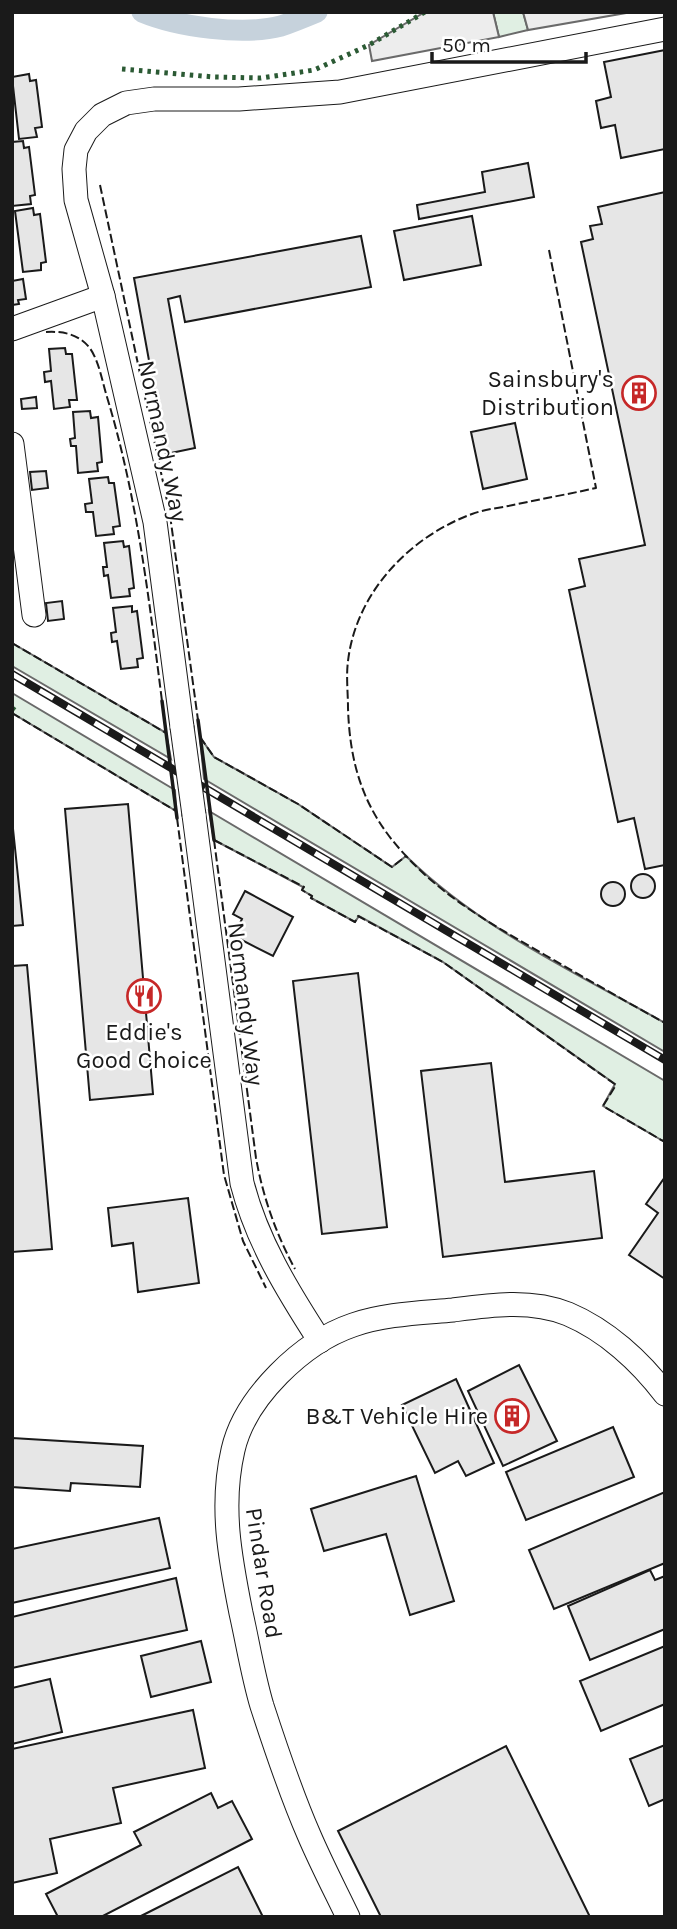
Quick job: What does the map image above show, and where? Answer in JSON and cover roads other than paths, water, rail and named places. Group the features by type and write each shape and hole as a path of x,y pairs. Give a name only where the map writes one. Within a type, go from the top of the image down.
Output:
{"street":[{"name":"Normandy Way","path":"320,1340 276,1270 257,1229 242,1182 155,522 103,296 76,200 76,150 86,131 102,115 126,103 154,99 239,99 340,92 665,29"},
{"path":"12,329 103,296"},
{"path":"13,455 34,615"},
{"name":"Pindar Road","path":"348,1917 308,1834 262,1705 231,1565 226,1489 233,1447 251,1409 283,1370 320,1340 355,1324 376,1319 499,1305 536,1305 568,1314 607,1337 650,1374 665,1394"}],"waterway":[{"path":"142,12 192,26 230,30 281,26 317,12"}],"railway":[{"path":"12,674 665,1060"}],"place":[{"name":"Sainsbury's Distribution","path":"639,393"},
{"name":"Eddie's Good Choice","path":"144,996"},
{"name":"B&T Vehicle Hire","path":"512,1416"}]}
